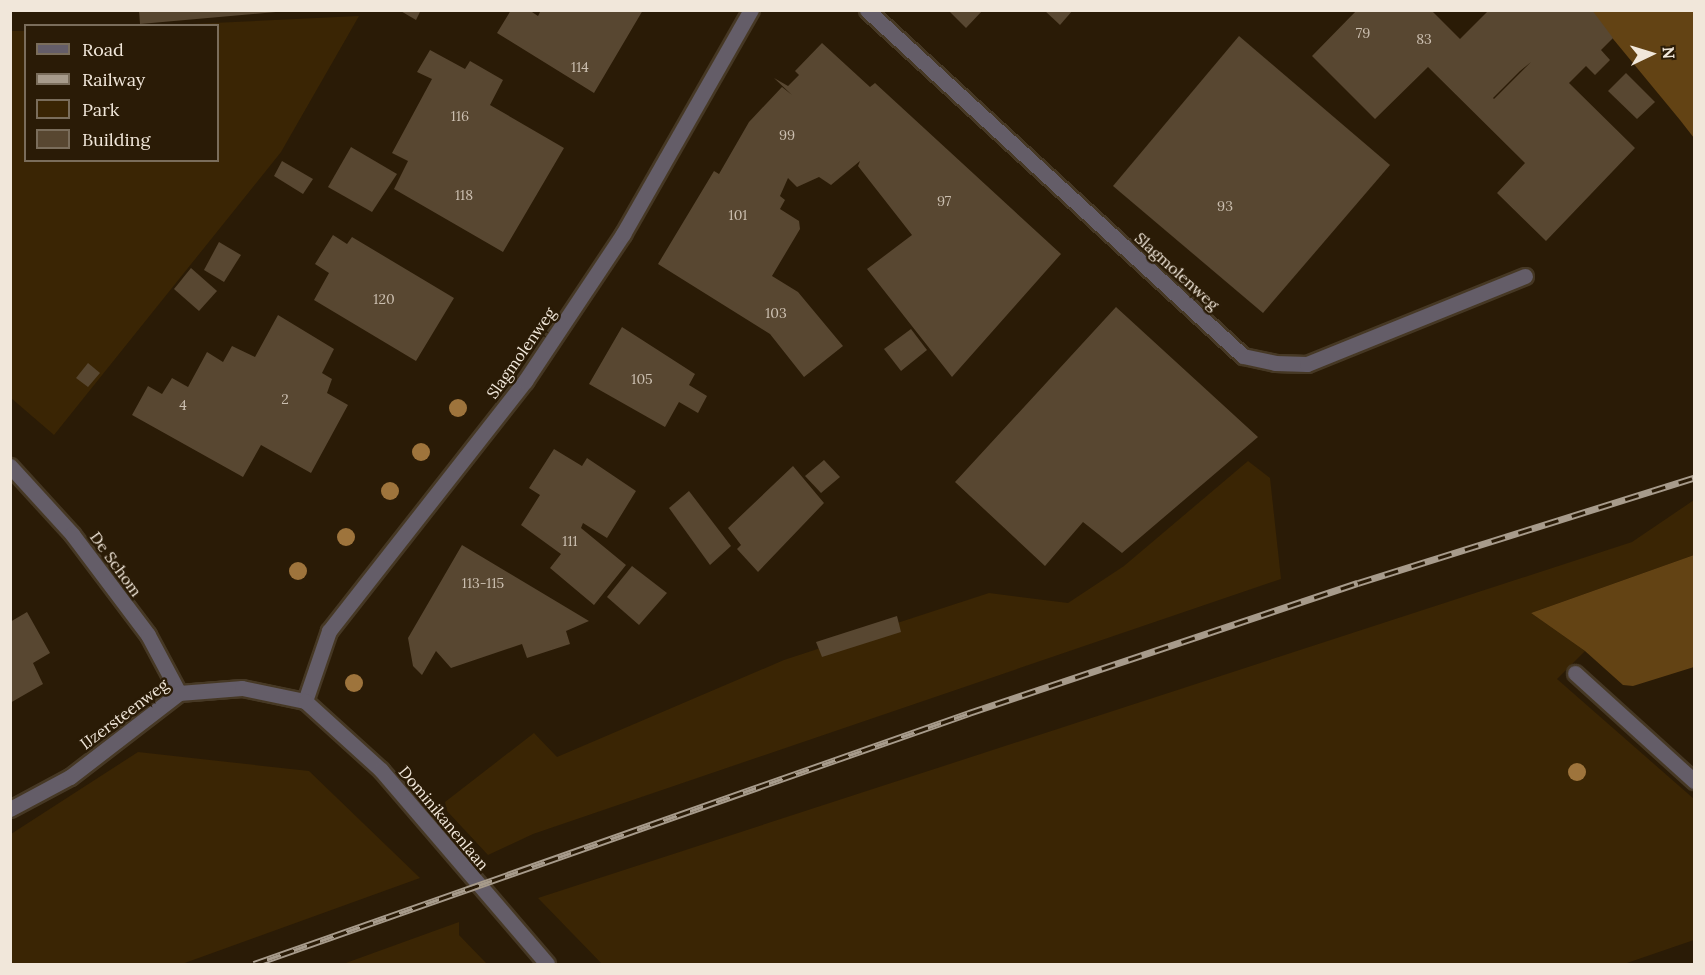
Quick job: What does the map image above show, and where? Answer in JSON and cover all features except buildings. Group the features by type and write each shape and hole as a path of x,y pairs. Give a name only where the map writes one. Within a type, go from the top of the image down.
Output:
{"street":[{"name":"Slagmolenweg","path":"305,701 329,631 525,381 623,234 751,10"},
{"name":"Slagmolenweg","path":"867,10 1243,356 1275,363 1307,364 1525,276"},
{"name":"De Schom","path":"10,466 72,534 148,635 179,693"},
{"path":"1575,673 1695,781"},
{"name":"IJzersteenweg","path":"10,809 70,777 179,693 242,688 305,701"},
{"name":"Dominikanenlaan","path":"305,701 381,770 547,964"}],"green space":[{"path":"359,16 281,152 54,435 11,398 10,31 24,31 24,162 219,162 219,24 191,24"},
{"path":"1248,461 1270,478 1281,579 533,834 488,855 447,811 445,802 534,733 557,757 784,660 989,593 1068,603 1124,566"},
{"path":"1694,500 1694,555 1531,613 1585,651 1557,679 1694,799 1694,940 1624,964 602,964 538,898 1632,542"},
{"path":"138,752 309,771 420,878 182,964 11,964 11,834"},
{"path":"459,922 459,935 487,964 343,964"}],"shaded area":[{"path":"1590,11 1694,11 1694,138 1680,120"},
{"path":"1694,555 1694,667 1633,686 1623,685 1585,651 1531,613"}],"railway":[{"path":"254,964 969,713 1358,583 1694,478"}]}
